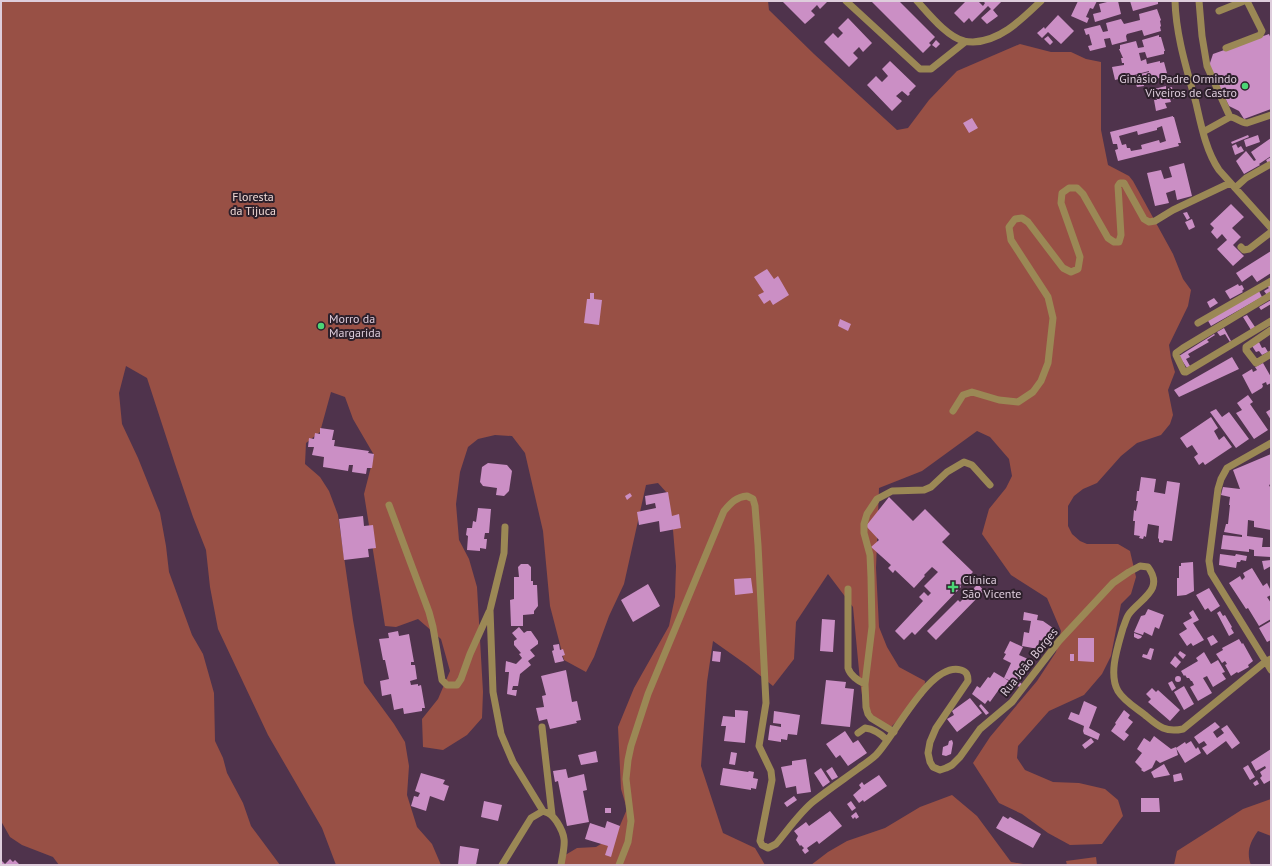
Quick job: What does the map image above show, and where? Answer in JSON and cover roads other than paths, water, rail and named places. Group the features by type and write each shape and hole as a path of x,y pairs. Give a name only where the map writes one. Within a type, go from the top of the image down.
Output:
{"street":[{"path":"846,1 920,69 931,69 964,42"},
{"path":"917,1 951,35 964,42 979,41 995,37 1024,18 1041,1"},
{"path":"1174,1 1178,36 1203,132 1213,163 1271,228"},
{"path":"1199,1 1202,36 1207,66 1230,117"},
{"path":"1219,11 1246,1 1262,31 1260,35 1226,48"},
{"path":"1203,132 1233,116 1244,123 1247,123 1271,115"},
{"path":"953,411 964,395 972,392 999,400 1018,402 1033,392 1041,381 1048,363 1053,318 1048,297 1011,240 1009,227 1015,219 1022,218 1028,222 1063,268 1071,272 1078,269 1080,257 1061,203 1062,193 1069,188 1077,188 1083,194 1108,238 1114,242 1119,242 1121,235 1118,186 1120,183 1124,183 1144,219 1149,222 1154,221 1173,210 1232,186 1269,165"},
{"path":"1241,247 1244,250 1248,249 1271,232"},
{"path":"1198,323 1271,281"},
{"path":"1271,294 1176,352 1176,355 1184,372 1186,372 1271,321"},
{"path":"1271,330 1246,346 1246,350 1256,363 1271,354"},
{"path":"1271,443 1227,468 1221,479 1218,488 1209,561 1211,573 1268,660 1271,670"},
{"path":"894,732 871,718 866,707 865,684 872,627 870,555 864,533 864,524 867,514 878,498 892,491 924,490 931,488 946,472 964,462 972,465 990,485"},
{"name":"Rua João Borges","path":"620,865 628,842 631,822 626,779 628,760 643,708 724,511 732,501 741,496 747,496 753,500 755,506 758,545 766,703 759,746 771,771 772,780 760,841 762,845 768,848 776,844 813,802 876,755 894,732 922,690 931,681 948,671 958,669 965,671 968,676 968,681 936,728 930,742 928,753 933,767 940,770 952,765 960,757 980,729 1012,702 1059,641 1113,583 1140,566 1148,567 1153,573 1154,583 1150,592 1128,615 1117,648 1113,674 1114,684 1118,692 1124,698 1156,724 1166,730 1183,728 1268,660"},
{"path":"390,505 429,612 442,680 447,685 453,686 461,679 470,654 490,610 504,553 505,527"},
{"path":"848,589 848,668 849,672 860,682 865,684"},
{"path":"490,610 493,692 501,734 512,762 543,811 552,815"},
{"path":"542,727 552,815 563,832 565,844 561,865"},
{"path":"858,733 865,728 869,728 881,734 887,740"},
{"path":"502,865 531,818 543,811"}],"place":[{"name":"Ginásio Padre Ormindo Viveiros de Castro","path":"1245,86"},
{"name":"Morro da Margarida","path":"321,326"},
{"name":"Clínica São Vicente","path":"953,587"}],"park label":[{"name":"Floresta da Tijuca","path":"253,204"}]}
